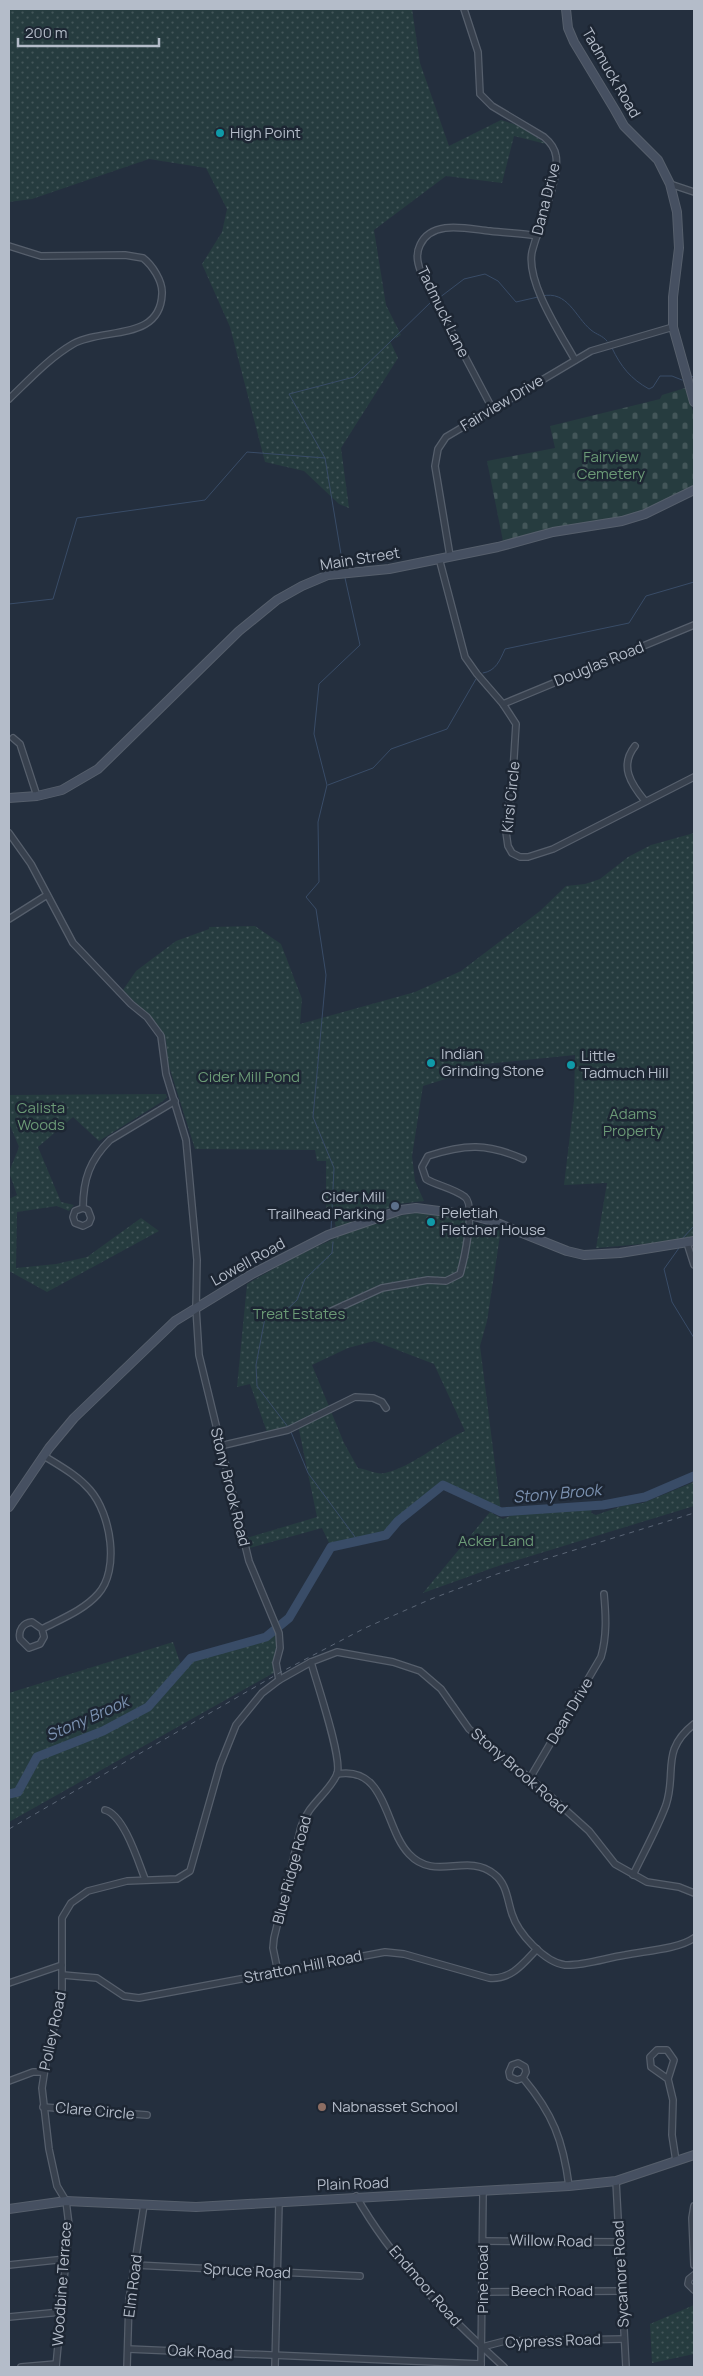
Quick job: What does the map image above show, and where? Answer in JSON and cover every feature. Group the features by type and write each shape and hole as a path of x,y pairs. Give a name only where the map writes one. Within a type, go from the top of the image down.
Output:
{"main road":[{"name":"Tadmuck Road","path":"566,9 568,28 574,42 610,103 624,126 658,160 670,184 677,212 679,248 678,269 673,297 673,326 694,402"},
{"name":"Main Street","path":"9,798 37,796 68,787 98,769 239,631 289,593 328,575 389,569 554,532 622,521 646,514 694,490"},
{"name":"Lowell Road","path":"9,1507 69,1423 162,1333 196,1308 252,1274 317,1240 385,1215 416,1208 470,1215 516,1229 567,1251 584,1255 605,1255 691,1242"},
{"name":"Plain Road","path":"9,2209 66,2201 196,2206 569,2186 616,2180 694,2156"}],"street":[{"name":"Dana Drive","path":"464,9 478,52 480,94 492,106 544,137 553,147 556,156 550,191 532,253 532,270 542,298 575,360"},
{"path":"670,184 694,192"},
{"name":"Tadmuck Lane","path":"492,408 419,267 418,251 425,236 432,231 448,227 537,236"},
{"path":"9,246 41,256 135,255 148,262 162,289 158,312 152,321 136,328 74,343 9,399"},
{"name":"Fairview Drive","path":"450,556 437,479 436,458 446,437 575,360 616,342 673,326"},
{"name":"Kirsi Circle","path":"439,558 465,657 503,704 514,721 517,731 506,832 508,846 514,855 528,857 553,849 694,777"},
{"name":"Douglas Road","path":"503,704 694,626"},
{"path":"13,738 20,744 37,796"},
{"path":"635,746 627,758 626,767 634,785 645,801"},
{"name":"Stony Brook Road","path":"9,833 31,864 73,943 157,1029 164,1044 166,1074 186,1140 190,1174 190,1199 197,1260 196,1308 198,1355 249,1561 279,1633 280,1648 276,1662 279,1680 311,1662 337,1652 393,1662 420,1671 441,1689 469,1728 590,1831 615,1864 647,1882 679,1887 694,1893"},
{"path":"9,919 47,895"},
{"path":"83,1208 87,1170 102,1148 110,1140 175,1101"},
{"path":"325,1314 382,1288 428,1280 446,1281 457,1277 461,1272 470,1215 469,1204 465,1197 426,1179 422,1169 426,1158 440,1152 484,1146 522,1159"},
{"path":"691,1242 694,1265"},
{"path":"220,1446 288,1430 348,1400 362,1396 380,1400 386,1408"},
{"path":"42,1629 93,1600 108,1580 112,1564 104,1518 95,1496 77,1477 44,1456"},
{"name":"Dean Drive","path":"530,1778 602,1657 606,1642 604,1594"},
{"path":"36,1623 42,1629 44,1637 40,1644 33,1648 22,1643 19,1635 24,1625 36,1623"},
{"path":"311,1662 333,1741 337,1774 344,1773 365,1777 376,1788 402,1846 420,1864 439,1868 477,1866 496,1875 506,1889 515,1922 537,1949 558,1963 573,1964 679,1944 694,1938"},
{"name":"Polley Road","path":"66,2201 54,2175 42,2107 44,2072 48,2049 60,2006 63,1975 62,1921 71,1903 88,1891 108,1885 145,1879 177,1879 190,1870 220,1765 236,1725 262,1693 279,1680"},
{"path":"633,1875 666,1804 669,1789 669,1767 674,1749 684,1733 694,1724"},
{"name":"Blue Ridge Road","path":"278,1972 273,1948 274,1938 300,1827 309,1809 337,1774"},
{"path":"105,1810 109,1811 118,1820 126,1833 145,1879"},
{"name":"Stratton Hill Road","path":"63,1975 97,1978 124,1996 134,1998 389,1951 484,1977 499,1978 517,1970 537,1949"},
{"path":"9,1983 62,1965"},
{"path":"668,2079 651,2067 650,2057 657,2050 667,2050 673,2057 674,2064 668,2079 673,2100 672,2135 676,2160"},
{"path":"9,2081 34,2072 44,2072"},
{"path":"523,2078 544,2104 555,2123 562,2144 569,2186"},
{"name":"Clare Circle","path":"42,2107 147,2115"},
{"name":"Sycamore Road","path":"616,2180 626,2367"},
{"name":"Pine Road","path":"481,2366 483,2192"},
{"name":"Endmoor Road","path":"356,2196 369,2218 425,2289 504,2367"},
{"name":"Woodbine Terrace","path":"56,2366 69,2238 66,2201"},
{"path":"274,2367 279,2202"},
{"name":"Elm Road","path":"127,2367 129,2300 144,2205"},
{"path":"694,2206 692,2218 694,2265"},
{"name":"Willow Road","path":"483,2241 620,2242"},
{"path":"9,2265 66,2259"},
{"name":"Spruce Road","path":"135,2265 360,2276"},
{"path":"694,2275 688,2281 689,2286 694,2290"},
{"name":"Beech Road","path":"483,2292 622,2291"},
{"path":"9,2317 61,2312"},
{"name":"Cypress Road","path":"482,2347 505,2341 624,2338"},
{"name":"Oak Road","path":"128,2348 481,2366"},
{"path":"21,2367 56,2366"}],"green space":[{"path":"9,9 412,9 420,63 449,146 501,120 520,126 546,144 514,136 502,183 446,176 374,230 386,305 401,335 390,341 398,358 341,448 349,508 339,504 304,471 265,462 230,327 202,264 222,232 227,209 206,168 149,159 32,199 9,202"},
{"name":"Fairview Cemetery","path":"685,388 694,414 694,487 653,508 630,516 503,541 487,461 555,448 550,426 660,399 662,395"},
{"name":"Cider Mill Pond","path":"694,833 694,1236 667,1242 596,1248 607,1183 564,1185 574,1101 575,1055 467,1066 468,1072 423,1086 412,1156 415,1181 424,1201 398,1204 336,1230 334,1216 326,1211 326,1161 317,1161 315,1150 195,1149 168,1063 166,1040 160,1028 123,990 136,971 176,941 209,929 209,927 255,926 281,944 302,999 300,1024 415,992 461,971 540,911 566,886 585,884 600,879 628,857 651,845"},
{"name":"Calista Woods","path":"166,1094 167,1097 163,1101 99,1141 73,1117 38,1147 61,1202 74,1205 69,1211 57,1206 17,1212 16,1268 56,1264 87,1257 141,1218 159,1231 47,1292 9,1271 9,1199 17,1195 9,1172 19,1147 9,1123 10,1095"},
{"name":"Treat Estates","path":"425,1212 501,1229 487,1321 480,1346 501,1512 443,1485 398,1521 386,1535 331,1547 322,1528 246,1549 243,1539 317,1517 298,1425 268,1435 250,1384 237,1387 247,1284 333,1239 357,1229 404,1215","holes":["374,1341 434,1364 465,1431 396,1470 375,1473 358,1468 344,1443 312,1365 348,1348"]},
{"name":"Acker Land","path":"694,1482 694,1506 498,1566 423,1593 490,1512 503,1519 512,1515 592,1509 591,1513 596,1515 625,1505 643,1503"},
{"path":"279,1633 277,1671 9,1822 9,1693 173,1642 182,1668 191,1658"},
{"path":"694,2305 694,2354 652,2363 650,2324"}],"waterway":[{"path":"439,298 464,279 485,274 498,281 516,302 538,297"},
{"path":"542,296 551,295 565,301 585,325 607,341"},
{"path":"343,566 325,458 289,394 354,377 431,302"},
{"path":"612,348 627,372 649,389 653,387 660,376 672,376 682,380"},
{"path":"9,604 53,599 77,518 205,500 247,452 325,458"},
{"path":"331,1230 334,1168 313,1117 326,975 316,909 306,897 319,882 318,822 327,785 314,734 319,684 360,645 345,578"},
{"path":"483,673 494,667 505,649 629,623 646,596 694,582"},
{"path":"328,785 373,768 391,749 447,729 476,679"},
{"path":"681,1240 694,1226"},
{"path":"288,1427 257,1386 256,1365 265,1318 280,1316 297,1300 305,1279 332,1253 333,1242"},
{"path":"679,1248 664,1269 672,1302 694,1338"},
{"path":"291,1432 308,1473 358,1541"},
{"name":"Stony Brook","path":"9,1794 18,1792 37,1757 103,1731 148,1707 191,1658 266,1637 289,1618 331,1547 386,1535 398,1521 443,1485 501,1512 603,1505 645,1497 694,1476"}],"railway":[{"path":"9,1829 281,1672 365,1628 431,1599 497,1574 694,1513"}],"place":[{"name":"High Point","path":"220,133"},
{"name":"Indian Grinding Stone","path":"431,1063"},
{"name":"Little Tadmuch Hill","path":"571,1065"},
{"name":"Cider Mill Trailhead Parking","path":"395,1206"},
{"name":"Peletiah Fletcher House","path":"431,1222"},
{"name":"Nabnasset School","path":"322,2107"}],"park label":[{"name":"Adams Property","path":"633,1122"}]}
